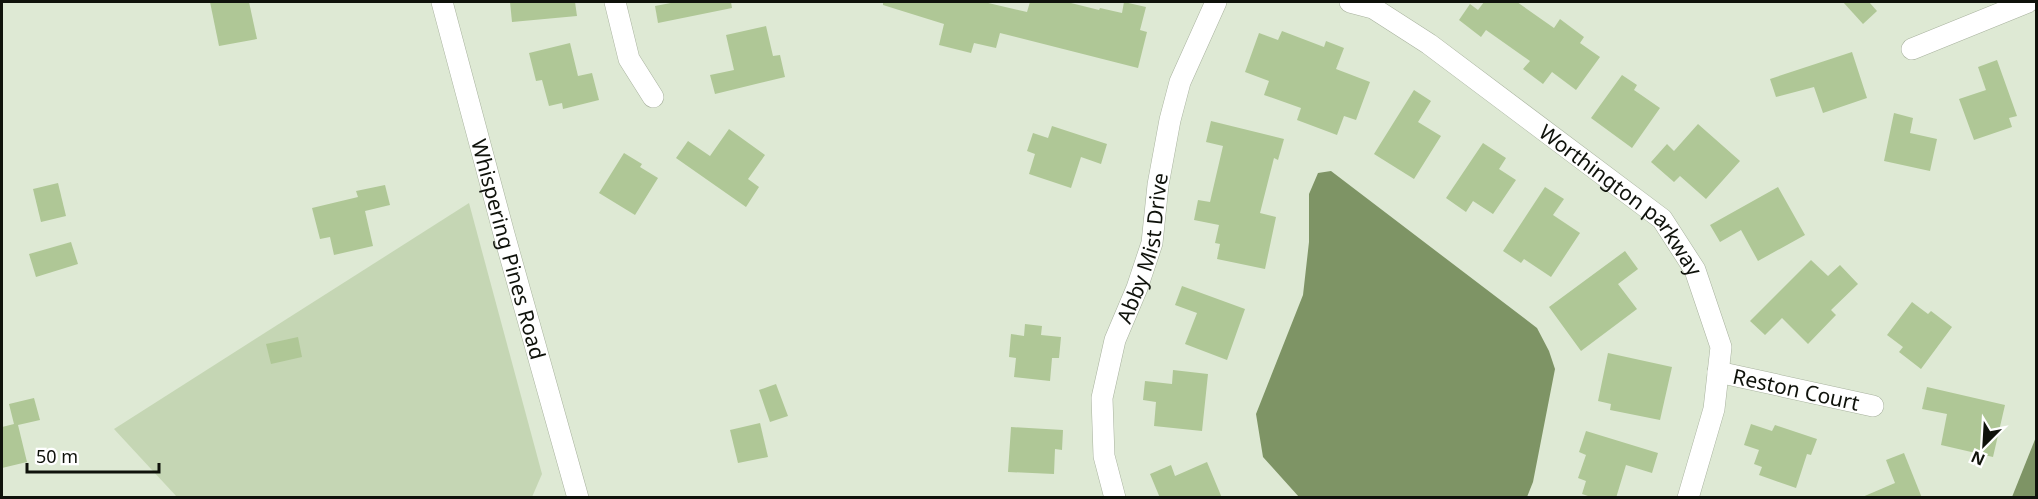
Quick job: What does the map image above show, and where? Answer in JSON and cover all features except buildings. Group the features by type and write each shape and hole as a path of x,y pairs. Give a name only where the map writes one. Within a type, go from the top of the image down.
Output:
{"street":[{"name":"Whispering Pines Road","path":"442,2 578,498"},
{"path":"615,2 629,59 653,97"},
{"name":"Abby Mist Drive","path":"1115,498 1104,456 1102,398 1115,340 1137,288 1152,243 1158,185 1177,92 1216,2"},
{"name":"Worthington parkway","path":"1350,2 1373,8 1429,44 1662,219 1695,270 1721,347 1714,409 1688,498"},
{"path":"1912,49 2028,2"},
{"name":"Reston Court","path":"1718,372 1873,406"}],"shaded area":[{"path":"1331,171 1537,328 1555,369 1533,482 1527,497 1299,497 1263,457 1256,414 1303,295 1309,242 1309,194 1318,173"},
{"path":"469,203 542,474 532,497 177,497 114,429"},
{"path":"2036,437 2036,497 2012,497"}]}
